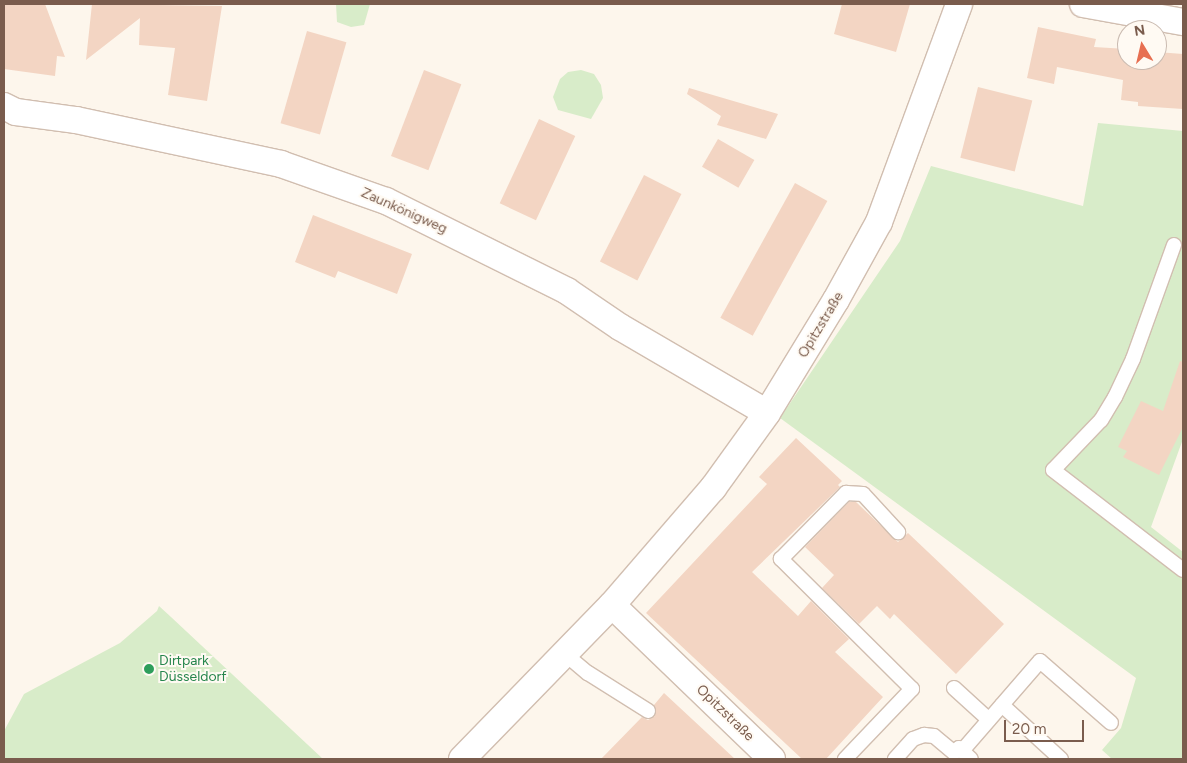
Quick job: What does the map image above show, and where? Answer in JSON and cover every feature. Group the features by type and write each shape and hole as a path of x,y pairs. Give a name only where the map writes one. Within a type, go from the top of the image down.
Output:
{"street":[{"name":"Opitzstraße","path":"462,759 612,605 713,488 767,414 836,300 879,222 959,4"},
{"path":"1083,4 1183,22"},
{"name":"Zaunkönigweg","path":"4,106 16,112 76,120 281,164 386,201 567,291 620,327 767,414"},
{"name":"Opitzstraße","path":"612,605 772,759"}],"lane":[{"path":"1174,245 1133,359 1115,397 1101,420 1053,470 1183,570"},
{"path":"845,759 912,689 781,559 846,494 863,494 898,532"},
{"path":"564,654 588,673 648,711"},
{"path":"895,759 914,739 924,735 934,736 959,756 1040,661 1111,723"},
{"path":"954,688 988,720"},
{"path":"1002,705 1061,759"}],"green space":[{"path":"336,4 370,4 364,25 351,27 337,22"},
{"path":"581,70 594,74 601,85 603,98 591,119 558,110 553,97 560,79 568,72"},
{"path":"1098,123 1183,131 1183,439 1151,527 1183,552 1183,759 1112,759 1102,750 1121,728 1136,678 780,418 900,241 931,166 1083,206"},
{"name":"Dirtpark Düsseldorf","path":"159,606 323,759 4,759 4,731 24,694 120,643 157,611"}],"building":[{"path":"4,4 45,4 65,57 57,56 55,76 4,69"},
{"path":"92,4 222,6 207,101 168,95 175,48 139,45 140,18 86,60"},
{"path":"842,4 910,4 896,52 834,34"},
{"path":"1038,27 1096,39 1094,47 1117,48 1117,70 1167,70 1167,53 1183,54 1183,109 1138,106 1138,102 1121,100 1123,80 1057,67 1054,84 1027,78"},
{"path":"307,31 346,42 320,135 281,123"},
{"path":"424,70 461,84 428,170 391,156"},
{"path":"978,87 1032,101 1015,171 960,158"},
{"path":"689,88 778,114 766,139 717,125 721,116 687,94"},
{"path":"539,119 575,136 536,220 500,203"},
{"path":"718,139 754,160 738,188 702,167"},
{"path":"644,175 681,194 637,280 600,261"},
{"path":"795,183 827,201 753,336 720,318"},
{"path":"313,215 412,254 397,294 338,271 335,278 295,262"},
{"path":"1180,361 1183,362 1183,427 1159,475 1123,457 1127,451 1118,447 1141,401 1163,411"},
{"path":"796,438 842,481 838,485 840,487 752,572 798,616 811,601 849,639 835,652 883,697 826,759 802,759 646,613 767,484 759,477"},
{"path":"849,502 856,502 898,542 908,533 1004,624 956,674 894,614 890,619 877,606 859,624 822,588 834,575 805,547"},
{"path":"664,693 735,759 601,759 642,717 648,720 655,716 654,705"}],"place":[{"name":"Dirtpark Düsseldorf","path":"149,669"}]}
